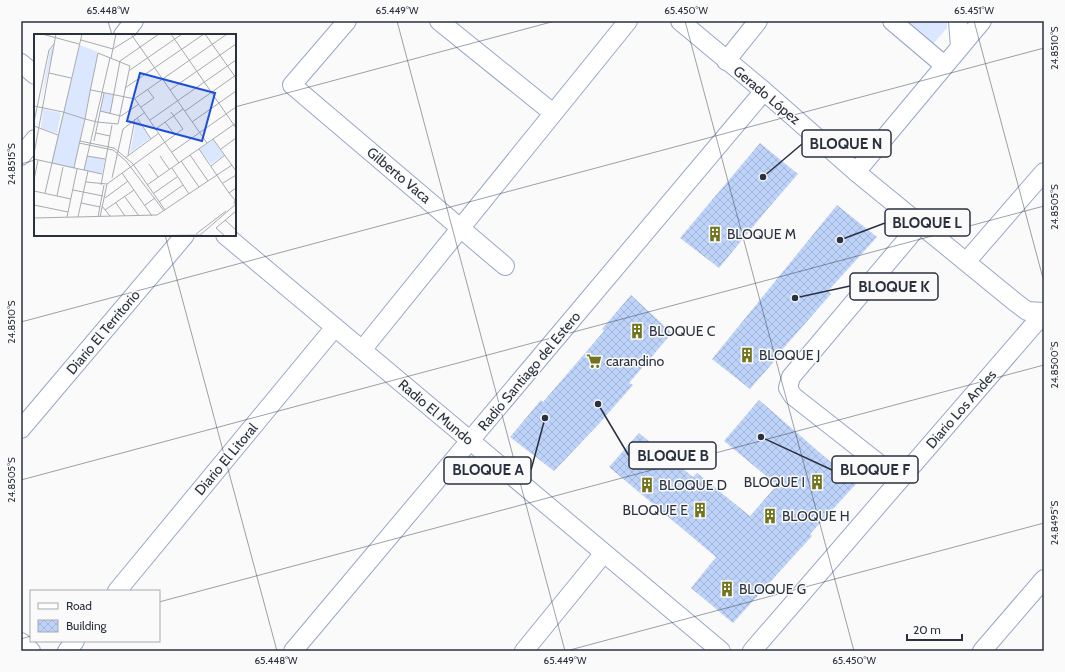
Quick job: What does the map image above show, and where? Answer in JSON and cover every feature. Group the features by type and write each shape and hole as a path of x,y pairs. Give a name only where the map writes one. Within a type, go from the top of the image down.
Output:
{"street":[{"path":"124,34 134,21"},
{"name":"Gilberto Vaca","path":"346,21 292,85 506,266"},
{"path":"439,21 553,113"},
{"path":"362,350 628,21"},
{"name":"Gerado López","path":"680,21 764,91 919,225 1015,302 1027,310 1044,313"},
{"path":"726,60 758,21"},
{"path":"892,21 944,65"},
{"path":"958,21 960,47"},
{"path":"856,172 982,21"},
{"path":"21,63 34,74"},
{"name":"Radio Santiago del Estero","path":"293,651 764,91"},
{"path":"21,156 34,140"},
{"path":"966,262 1044,172"},
{"path":"900,480 793,396 788,388 790,377 919,225"},
{"name":"Diario El Territorio","path":"21,429 184,236"},
{"name":"Radio El Mundo","path":"226,236 721,651"},
{"name":"Diario Los Andes","path":"752,651 1044,313"},
{"name":"Diario El Litoral","path":"118,590 335,327"},
{"path":"524,651 604,553"},
{"path":"982,651 1044,579"},
{"path":"21,642 31,651"},
{"path":"67,651 74,642"}],"shaded area":[{"path":"906,21 947,21 947,28 933,44"}],"building":[{"path":"760,143 798,174 719,268 680,238"},
{"path":"837,205 877,237 828,291 831,294 750,389 712,359"},
{"path":"631,295 672,333 629,383 633,385 597,426 554,471 510,437 541,400 543,402 604,331 602,329"},
{"path":"759,400 856,484 810,534 812,536 733,623 691,588 716,557 609,467 639,433 693,477 697,473 750,516 777,485 724,441"}],"place":[{"name":"BLOQUE N","path":"763,177"},
{"name":"BLOQUE M","path":"715,234"},
{"name":"BLOQUE L","path":"840,240"},
{"name":"BLOQUE K","path":"795,298"},
{"name":"BLOQUE C","path":"637,331"},
{"name":"BLOQUE J","path":"747,355"},
{"name":"carandino","path":"594,361"},
{"name":"BLOQUE B","path":"598,404"},
{"name":"BLOQUE A","path":"545,418"},
{"name":"BLOQUE F","path":"761,437"},
{"name":"BLOQUE I","path":"817,482"},
{"name":"BLOQUE D","path":"647,485"},
{"name":"BLOQUE E","path":"700,510"},
{"name":"BLOQUE H","path":"770,516"},
{"name":"BLOQUE G","path":"727,589"}]}
